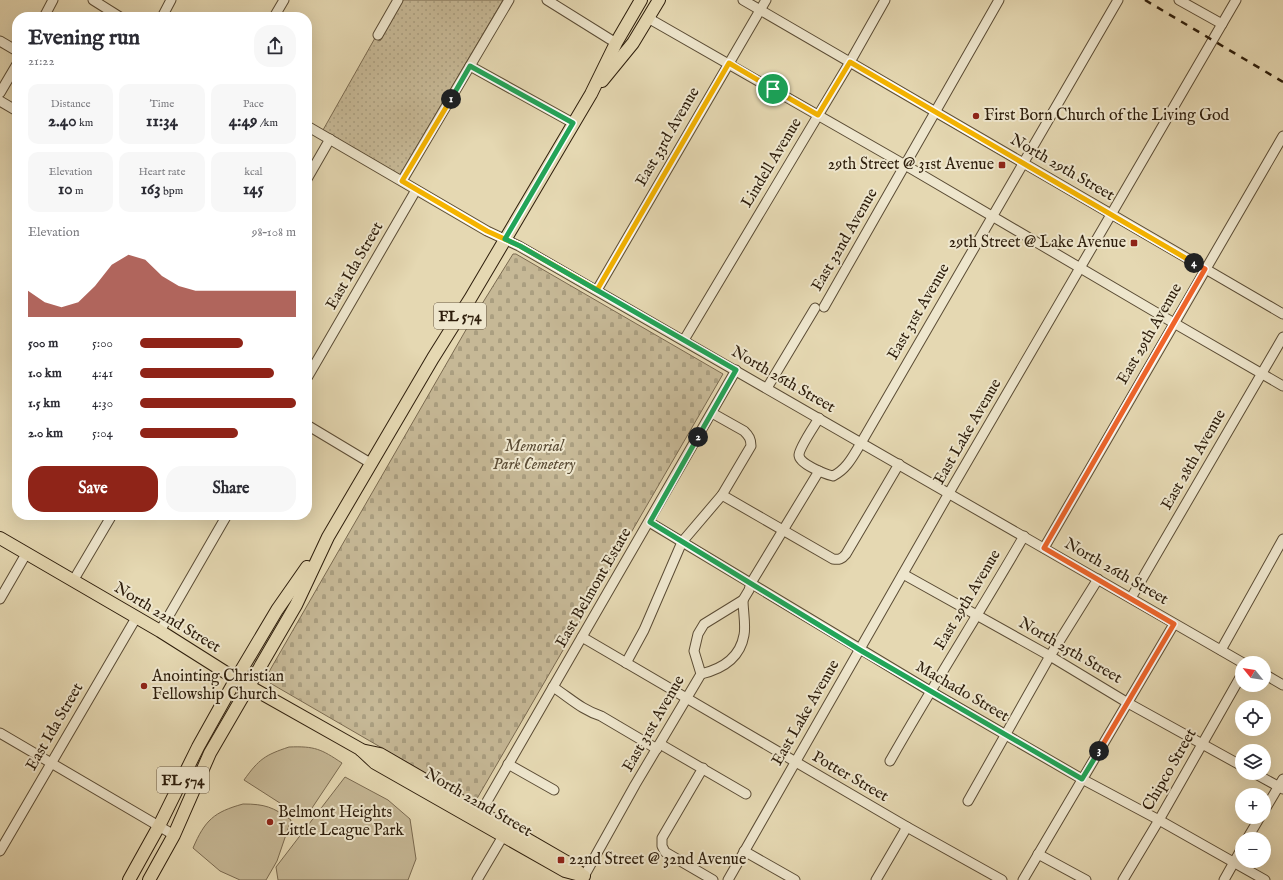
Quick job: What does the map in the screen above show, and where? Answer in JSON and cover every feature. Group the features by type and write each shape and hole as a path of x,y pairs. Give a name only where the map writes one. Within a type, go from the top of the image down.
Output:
{"main road":[{"name":"FL 574","path":"129,880 159,826 198,747 236,679 277,610 328,537 372,464 433,358 591,94 616,43 641,0"},
{"name":"FL 574","path":"591,94 633,43 658,0"},
{"name":"FL 574","path":"150,880 174,836 210,753 296,605 328,537"},
{"name":"North 22nd Street","path":"0,538 160,631 236,679 360,750 380,754 505,832 570,864 585,879"}],"street":[{"path":"47,12 53,0"},
{"path":"93,0 112,12"},
{"path":"165,12 171,0"},
{"path":"277,12 284,0"},
{"path":"378,35 398,0"},
{"path":"402,181 509,0"},
{"path":"547,0 616,43"},
{"name":"North 29th Street","path":"743,0 1283,314"},
{"name":"East 33rd Avenue","path":"597,290 766,0"},
{"name":"Lindell Avenue","path":"684,340 850,62 885,0"},
{"name":"East 32nd Avenue","path":"767,388 819,308 905,165 934,111 999,0"},
{"name":"East 31st Avenue","path":"819,418 799,455 802,462 819,471 833,476 840,473 846,467 861,443 1118,0"},
{"path":"1179,0 1222,24"},
{"name":"East Lake Avenue","path":"728,880 903,574 1236,0"},
{"path":"648,18 729,63 1283,386"},
{"path":"0,41 12,48"},
{"path":"470,66 573,123"},
{"path":"0,93 12,73"},
{"path":"0,101 12,107"},
{"name":"North 26th Street","path":"312,129 487,231 520,246 597,290 1235,658"},
{"name":"East 29th Avenue","path":"1044,548 1283,136"},
{"path":"312,170 330,139"},
{"name":"East Ida Street","path":"312,369 416,190"},
{"name":"East 28th Avenue","path":"1131,598 1283,337"},
{"name":"East Belmont Estate","path":"478,816 650,522 736,370"},
{"path":"626,663 644,630 682,542 722,495 751,446 749,435 712,413"},
{"path":"312,428 372,464"},
{"path":"722,495 833,559 838,560 846,554 899,464"},
{"name":"East 31st Avenue","path":"585,879 658,746 700,674 694,651 698,634 704,624 742,600 819,471"},
{"path":"73,581 109,520"},
{"path":"160,631 224,520"},
{"name":"Machado Street","path":"650,522 930,691 1082,779 1159,820 1265,880"},
{"name":"East 29th Avenue","path":"890,761 930,691 978,616 1024,536"},
{"path":"1220,650 1283,539"},
{"path":"0,599 26,554"},
{"name":"North 25th Street","path":"903,574 1050,656 1128,703 1235,762"},
{"path":"968,801 1050,656 1098,579"},
{"path":"700,674 711,672 725,665 737,653 744,634 742,600"},
{"name":"East Ida Street","path":"0,851 136,618"},
{"path":"1023,880 1174,624"},
{"name":"Potter Street","path":"582,637 907,827 1002,880"},
{"path":"1271,678 1283,685"},
{"path":"553,687 568,696 578,706 602,716 702,768 746,794"},
{"name":"Chipco Street","path":"1123,880 1235,687"},
{"path":"0,733 174,836"},
{"path":"508,764 554,790"},
{"path":"702,768 662,838 662,846 665,852 713,880"},
{"path":"1270,780 1281,785 1271,800"},
{"path":"876,880 907,827"},
{"path":"477,880 505,832"},
{"path":"744,851 795,880"},
{"path":"1038,854 1086,880"},
{"path":"1224,880 1234,862"}],"green space":[{"path":"403,0 503,0 400,175 323,130 375,38 380,41"},
{"name":"Memorial Park Cemetery","path":"513,254 516,254 723,374 475,802 270,683 266,677 467,328"},
{"path":"289,747 317,749 329,754 342,763 308,814 297,814 244,780 254,767 268,755"},
{"path":"345,777 388,800 410,819 416,859 408,880 278,880 276,867"},
{"path":"243,804 268,807 291,820 277,861 266,880 240,880 220,871 193,848 202,830 212,818 225,810"}],"railway":[{"path":"1145,0 1283,82"}],"place":[{"name":"First Born Church of the Living God","path":"976,116"},
{"name":"29th Street @ 31st Avenue","path":"1002,165"},
{"name":"29th Street @ Lake Avenue","path":"1134,243"},
{"name":"Anointing Christian Fellowship Church","path":"144,686"},
{"name":"Belmont Heights Little League Park","path":"270,822"},
{"name":"22nd Street @ 32nd Avenue","path":"561,860"}],"route":[{"path":"773,89 729,63 597,290 520,246 487,231 402,181 470,66 573,123 505,239 520,246 566,272 597,290 736,370 650,522 860,650 1082,779 1174,624 1044,548 1205,269 850,62 818,115 773,89"}]}
